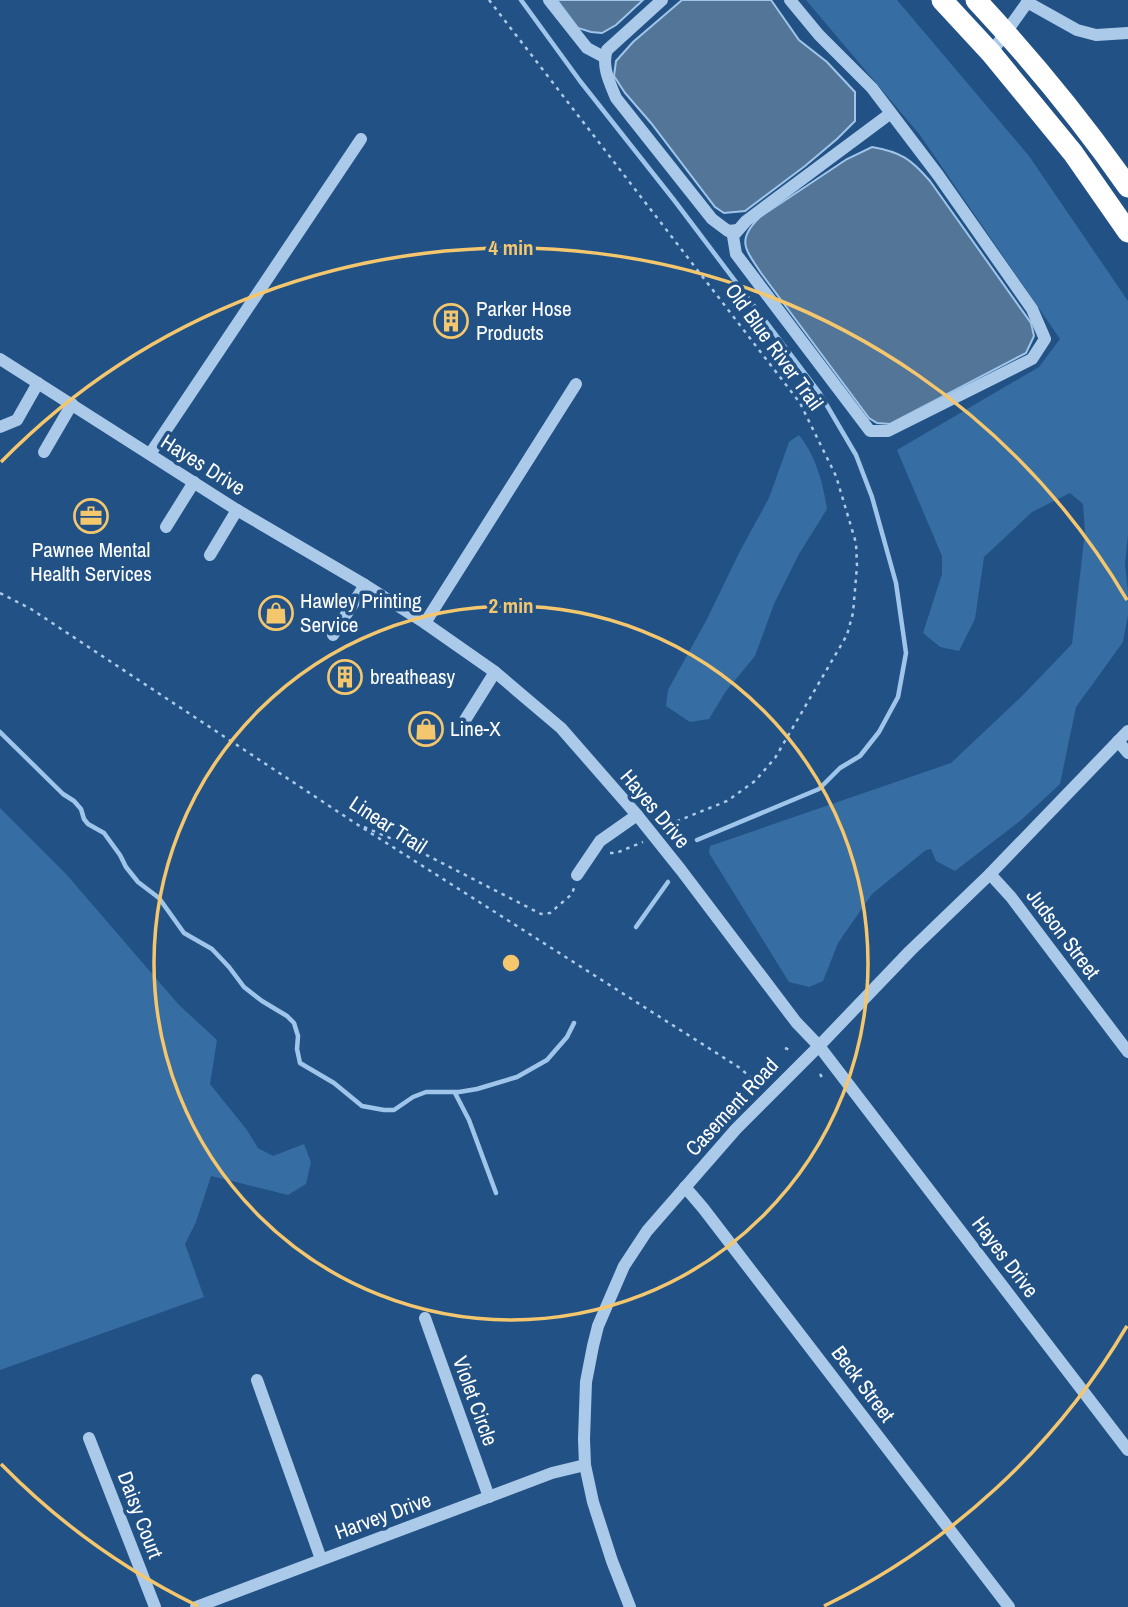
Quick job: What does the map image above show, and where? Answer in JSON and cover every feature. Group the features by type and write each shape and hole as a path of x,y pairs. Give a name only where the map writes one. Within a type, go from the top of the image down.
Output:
{"highway":[{"path":"942,0 991,53 1073,153 1128,232"},
{"path":"976,0 1006,32 1093,138 1128,187"}],"street":[{"path":"550,0 586,48 604,57"},
{"path":"662,0 607,50 604,57 608,80 616,98 712,219 728,231 738,230"},
{"path":"790,0 819,35 872,88 891,113 938,175 1032,309 1045,340 1032,359 888,431 870,431 736,254 733,236 746,221 891,113"},
{"path":"991,53 1028,1 1077,30 1096,35 1128,33"},
{"path":"150,454 361,139"},
{"name":"Hayes Drive","path":"0,359 237,510 425,623 495,672 561,728 654,835 1128,1450"},
{"path":"0,427 17,420 38,383"},
{"path":"425,623 576,384"},
{"path":"44,452 72,404"},
{"path":"166,527 194,482"},
{"path":"210,555 237,510"},
{"path":"333,635 365,585"},
{"path":"465,720 495,672"},
{"path":"1123,736 1128,752"},
{"name":"Casement Road","path":"630,1607 598,1518 585,1465 584,1427 586,1382 598,1326 624,1266 647,1231 736,1129 1123,736"},
{"path":"577,875 600,841 637,815"},
{"name":"Judson Street","path":"990,874 1128,1052"},
{"name":"Beck Street","path":"685,1187 704,1208 1009,1607"},
{"name":"Violet Circle","path":"425,1318 489,1497"},
{"path":"257,1380 321,1559"},
{"name":"Daisy Court","path":"89,1438 155,1607"},
{"name":"Harvey Drive","path":"196,1607 552,1473 585,1465"}],"path":[{"name":"Old Blue River Trail","path":"489,0 800,402 836,476 856,543 853,613 847,635 775,758 755,781 727,801 670,824 639,844 616,853 593,852"},
{"name":"Linear Trail","path":"0,593 31,609 355,823 740,1068 759,1086"},
{"path":"355,823 410,846 541,914 550,914 572,894 577,875"},
{"path":"820,1074 823,1079"}],"shaded area":[{"path":"557,0 643,0 616,25 602,33 578,28"},
{"path":"682,0 771,0 799,40 827,62 855,92 855,121 805,166 745,211 724,213 715,207 614,76 616,61 633,42"},
{"path":"806,0 897,0 1029,156 1128,301 1128,535 1125,564 1128,615 1123,642 1076,707 1060,784 1020,821 955,871 936,861 931,849 926,850 872,894 838,943 823,981 809,987 789,982 709,853 710,846 951,763 1072,644 1085,532 1083,504 1070,493 1032,512 984,557 975,619 959,651 940,647 923,633 942,574 942,556 897,450 1039,367 1060,339 920,135"},
{"path":"872,147 891,151 905,158 930,181 1031,323 1034,336 1026,353 890,424 877,423 869,418 761,273 746,245 748,232 760,217 847,159"},
{"path":"799,435 818,470 827,509 799,554 774,604 755,656 726,691 709,719 690,722 666,706 668,690 769,498 789,442"},
{"path":"0,808 66,874 179,1005 217,1040 210,1084 258,1148 273,1156 304,1144 311,1162 306,1184 288,1195 211,1176 196,1222 185,1244 204,1297 0,1370"}],"waterway":[{"path":"521,0 819,392 856,455 872,497 896,583 906,653 898,697 879,732 860,756 840,768 819,789 697,840"},
{"path":"0,732 63,794 74,801 88,824 104,833 126,867 138,882 159,898 184,933 212,949 244,987 294,1023 300,1063 334,1083 362,1106 394,1110 426,1092 459,1092 517,1077 547,1060 567,1037 574,1023"},
{"path":"636,927 668,882"},
{"path":"455,1093 469,1120 496,1193"}],"place":[{"name":"Parker Hose Products","path":"451,321"},
{"name":"Pawnee Mental Health Services","path":"91,516"},
{"name":"Hawley Printing Service","path":"276,613"},
{"name":"breatheasy","path":"345,677"},
{"name":"Line-X","path":"426,729"}]}
